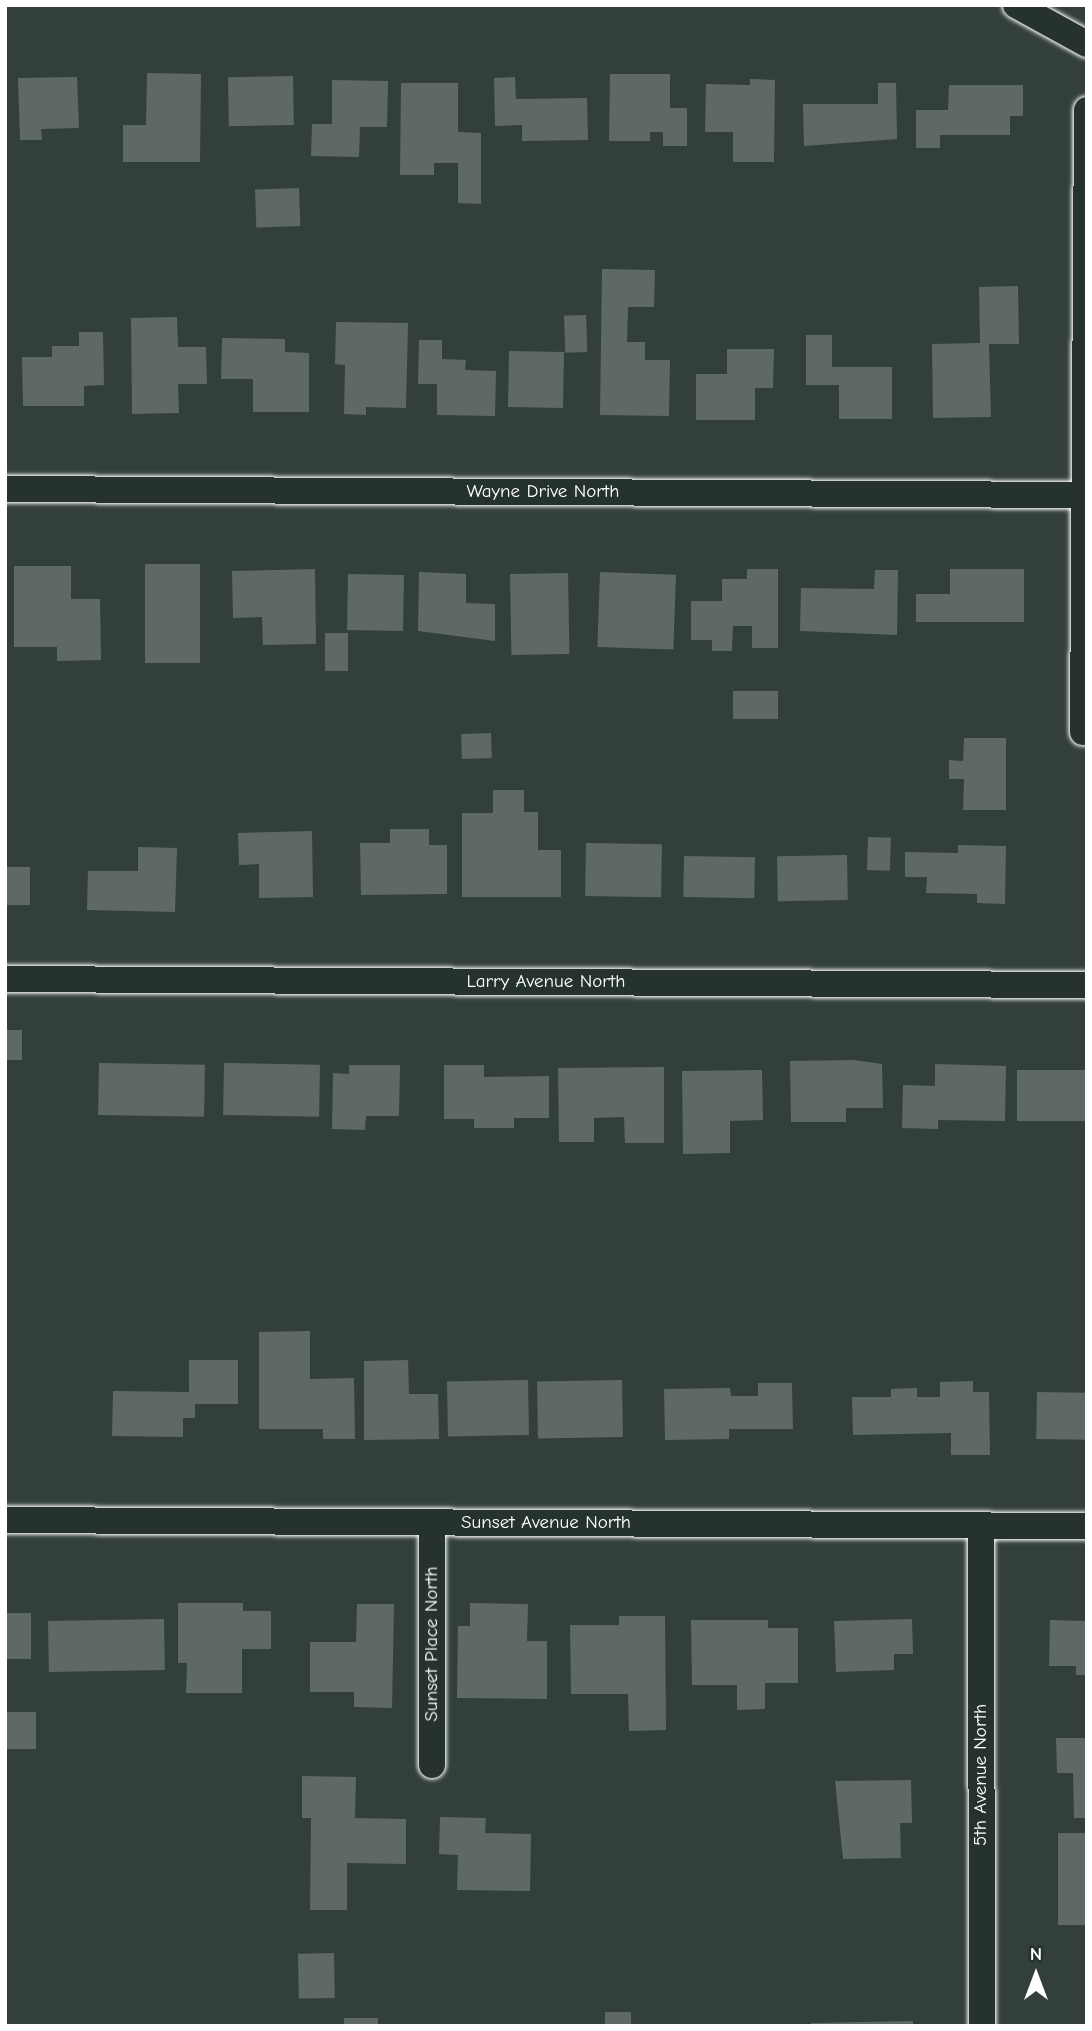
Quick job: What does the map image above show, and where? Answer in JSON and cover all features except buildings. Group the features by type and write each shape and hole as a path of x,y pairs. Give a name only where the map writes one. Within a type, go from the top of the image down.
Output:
{"street":[{"path":"1016,5 1087,44"},
{"path":"1083,733 1081,495 1087,110"},
{"name":"Wayne Drive North","path":"5,489 1081,495"},
{"name":"Larry Avenue North","path":"5,979 1087,985"},
{"name":"Sunset Avenue North","path":"5,1520 1087,1526"},
{"name":"Sunset Place North","path":"432,1522 432,1765"},
{"name":"5th Avenue North","path":"981,1525 982,2026"}]}
